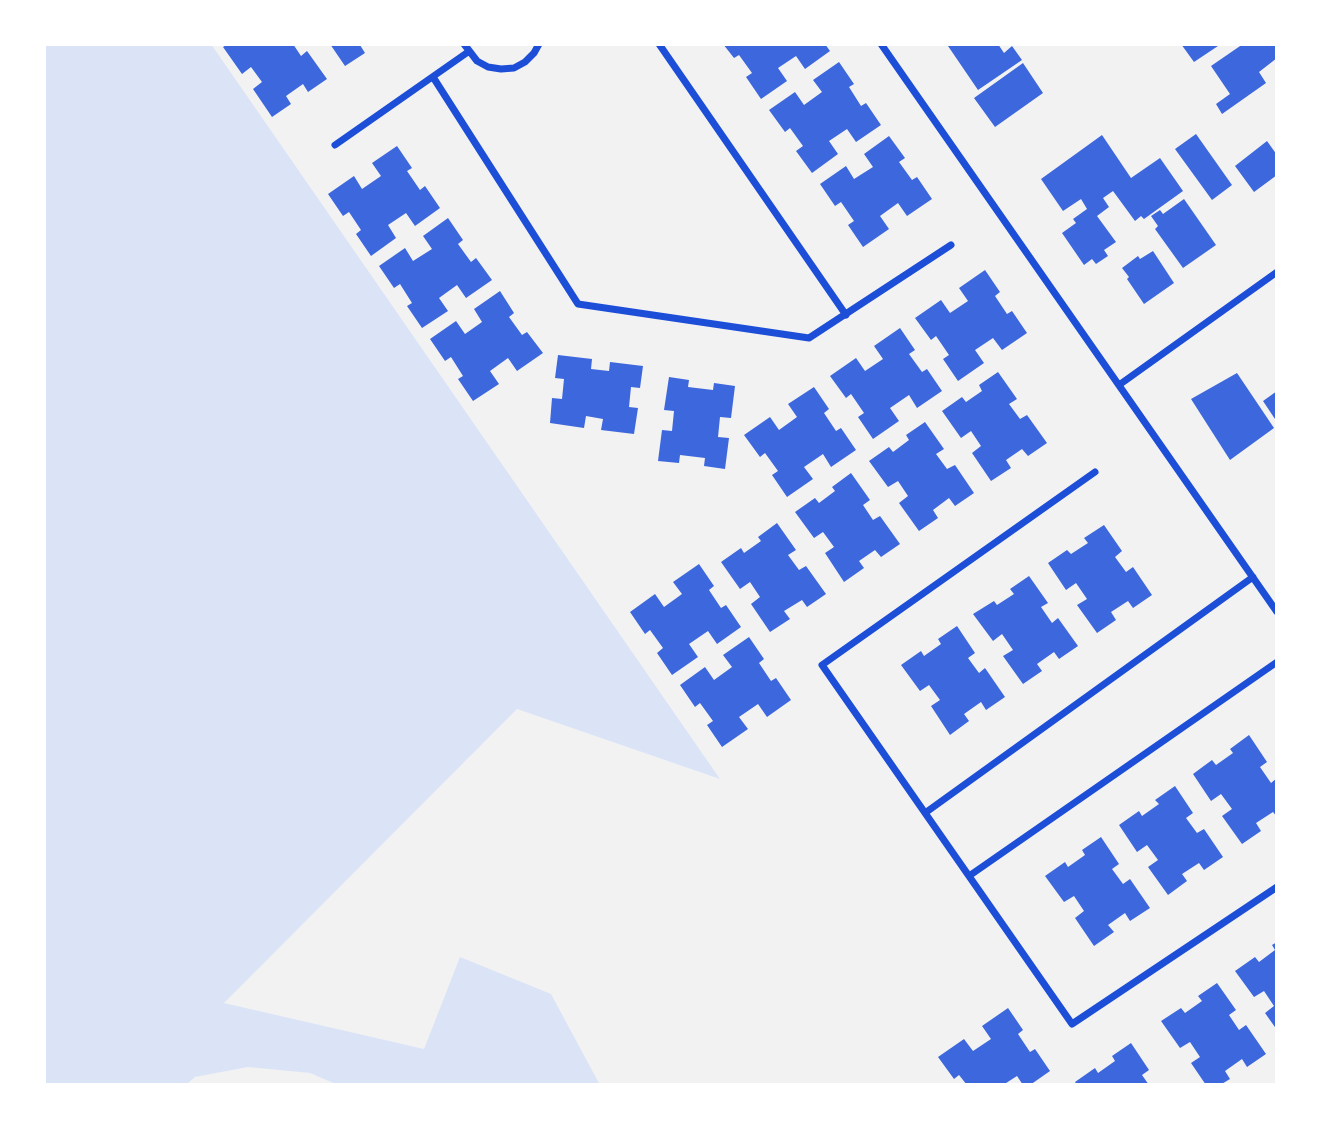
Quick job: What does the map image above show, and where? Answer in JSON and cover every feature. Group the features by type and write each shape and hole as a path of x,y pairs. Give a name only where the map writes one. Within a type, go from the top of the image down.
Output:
{"street":[{"path":"464,44 477,61 488,67 501,69 514,68 525,62 539,44"},
{"path":"659,44 846,315"},
{"path":"881,44 1277,612"},
{"path":"335,145 468,52"},
{"path":"433,77 578,304 809,338 951,245"},
{"path":"1119,385 1277,272"},
{"path":"1095,472 822,665 1072,1024 1277,887"},
{"path":"925,813 1253,578"},
{"path":"969,876 1277,662"}],"shaded area":[{"path":"44,44 211,44 720,779 517,709 224,1003 424,1049 460,957 551,994 600,1085 338,1085 310,1073 248,1067 195,1077 186,1085 44,1085"}],"building":[{"path":"228,44 293,44 301,56 307,51 327,79 308,92 303,84 286,96 291,104 272,117 253,89 262,82 251,67 242,74 223,47"},
{"path":"330,44 362,44 360,45 365,53 345,66"},
{"path":"723,44 825,44 830,51 805,69 796,56 778,68 787,81 761,99 746,77 752,73 739,55 734,58"},
{"path":"998,44 1004,53 1012,46 1022,60 978,90 948,46"},
{"path":"1181,44 1221,44 1194,62"},
{"path":"1243,44 1275,44 1277,58 1259,72 1266,83 1222,114 1216,104 1230,94 1211,66"},
{"path":"839,62 854,84 849,87 861,106 866,103 881,125 856,142 847,129 829,141 838,154 812,173 796,151 803,146 790,128 785,132 769,110 795,92 804,105 822,92 813,80"},
{"path":"1023,63 1043,93 995,127 974,98"},
{"path":"1196,134 1232,185 1212,200 1175,149"},
{"path":"1102,135 1131,178 1160,158 1183,191 1144,219 1141,216 1135,221 1113,191 1103,198 1109,207 1097,216 1116,242 1104,250 1108,256 1096,264 1092,259 1084,265 1062,233 1076,223 1073,219 1087,209 1081,199 1063,211 1041,179"},
{"path":"889,136 905,158 899,162 912,180 917,177 932,199 907,216 898,203 880,216 889,229 863,247 848,225 854,221 841,202 835,206 820,184 846,166 854,179 873,167 864,154"},
{"path":"1267,141 1277,155 1277,175 1254,192 1235,166"},
{"path":"397,146 412,168 407,171 420,190 425,186 440,208 415,226 406,213 388,225 396,238 371,256 356,234 361,230 349,212 343,216 328,194 354,176 362,189 381,176 372,163"},
{"path":"1184,199 1216,245 1183,268 1155,229 1158,226 1151,216 1160,210 1163,214"},
{"path":"448,218 463,240 458,244 471,262 476,258 492,280 466,298 457,285 439,298 448,311 422,328 407,306 412,303 400,284 394,288 379,266 405,248 413,261 432,249 423,236"},
{"path":"1153,251 1174,283 1144,304 1122,268 1138,256 1140,259"},
{"path":"985,270 1000,292 995,296 1007,314 1012,311 1027,333 1002,350 993,338 975,350 984,363 958,381 943,359 949,355 936,336 931,340 915,318 941,300 950,313 968,301 959,288"},
{"path":"500,291 514,313 509,317 522,335 527,332 543,353 517,371 508,358 490,371 499,384 473,401 458,379 463,376 451,357 445,361 430,339 456,321 465,334 482,322 474,309"},
{"path":"900,328 915,350 909,354 922,372 927,369 942,391 917,408 909,395 890,408 899,421 873,439 858,417 864,413 851,394 846,398 830,376 856,358 865,371 883,359 874,346"},
{"path":"558,355 592,359 591,369 609,371 610,362 643,366 640,388 631,387 629,407 638,408 634,434 601,430 603,419 586,416 584,428 550,423 552,398 562,399 564,379 555,378"},
{"path":"998,372 1017,399 1009,404 1020,419 1027,415 1047,443 1028,456 1022,449 1006,460 1011,468 991,481 972,453 981,446 971,431 961,438 942,411 962,397 966,402 982,391 979,385"},
{"path":"1237,373 1274,428 1230,460 1191,399"},
{"path":"669,377 689,380 688,387 713,390 714,383 735,386 731,418 720,417 718,437 729,438 725,469 704,466 705,458 680,455 679,463 658,461 662,430 672,431 674,411 664,410"},
{"path":"814,387 829,409 824,413 836,431 841,428 856,450 831,467 823,454 804,467 813,479 787,497 772,475 778,471 765,453 760,457 744,435 770,417 779,430 797,417 788,404"},
{"path":"1277,391 1277,422 1263,401"},
{"path":"925,422 944,449 936,454 947,469 955,465 974,493 955,506 949,498 933,510 938,518 919,531 899,503 908,496 898,481 888,487 869,461 889,447 893,452 909,440 906,435"},
{"path":"851,473 870,500 863,505 873,520 880,516 900,544 881,557 875,550 859,561 864,568 844,582 825,553 834,547 823,532 814,538 795,512 815,498 819,503 835,491 832,487"},
{"path":"777,523 796,550 788,555 799,570 806,566 826,594 807,607 802,600 784,611 790,619 770,632 751,604 760,597 750,582 740,589 721,562 741,548 744,553 761,541 758,537"},
{"path":"1104,525 1122,551 1115,557 1126,572 1133,567 1152,595 1133,608 1128,601 1111,612 1116,620 1097,633 1077,605 1087,599 1076,583 1066,590 1048,563 1067,550 1071,554 1088,543 1084,538"},
{"path":"699,564 714,586 709,590 721,608 726,605 741,627 717,644 708,631 689,644 698,657 672,675 657,653 663,648 650,630 645,634 630,612 655,594 664,607 682,594 673,582"},
{"path":"1029,576 1048,603 1041,607 1052,623 1058,618 1078,646 1059,659 1054,652 1037,664 1042,671 1023,684 1003,656 1013,650 1002,634 993,641 973,614 994,601 997,605 1014,594 1010,589"},
{"path":"957,626 975,653 968,658 979,673 985,668 1005,697 986,710 981,702 964,714 969,721 950,735 931,706 940,700 929,685 920,691 901,665 921,651 924,656 941,644 938,639"},
{"path":"749,637 764,659 759,663 771,681 776,678 791,700 767,717 758,704 739,717 748,729 722,747 707,725 713,721 700,703 695,707 680,685 705,667 714,680 732,667 723,655"},
{"path":"1249,735 1267,762 1260,767 1271,783 1277,778 1277,817 1273,812 1256,823 1261,831 1242,844 1222,816 1232,809 1221,794 1211,801 1193,774 1212,760 1216,765 1233,753 1230,749"},
{"path":"1175,786 1193,813 1186,818 1197,833 1204,829 1223,857 1204,870 1199,863 1182,874 1187,881 1168,895 1148,867 1158,860 1147,845 1137,852 1119,825 1139,811 1142,816 1159,804 1155,800"},
{"path":"1101,837 1119,864 1112,869 1123,884 1130,879 1150,908 1130,921 1125,913 1108,925 1114,932 1094,946 1075,918 1084,911 1074,896 1064,902 1045,876 1065,862 1068,867 1085,855 1082,850"},
{"path":"1277,942 1277,1030 1265,1013 1274,1006 1264,991 1254,997 1235,971 1255,957 1259,962 1275,950 1272,945"},
{"path":"1217,983 1236,1010 1229,1015 1239,1030 1246,1025 1266,1054 1247,1067 1242,1059 1225,1071 1230,1079 1220,1085 1206,1085 1191,1063 1200,1057 1190,1042 1180,1048 1161,1021 1181,1008 1185,1013 1202,1001 1198,996"},
{"path":"1008,1008 1023,1030 1018,1034 1030,1052 1035,1049 1050,1071 1030,1085 1023,1085 1017,1076 1003,1085 967,1085 959,1075 954,1079 938,1057 964,1039 973,1051 991,1039 982,1026"},
{"path":"1131,1043 1149,1070 1142,1075 1149,1085 1077,1085 1075,1082 1095,1068 1098,1073 1115,1061 1112,1056"}]}
